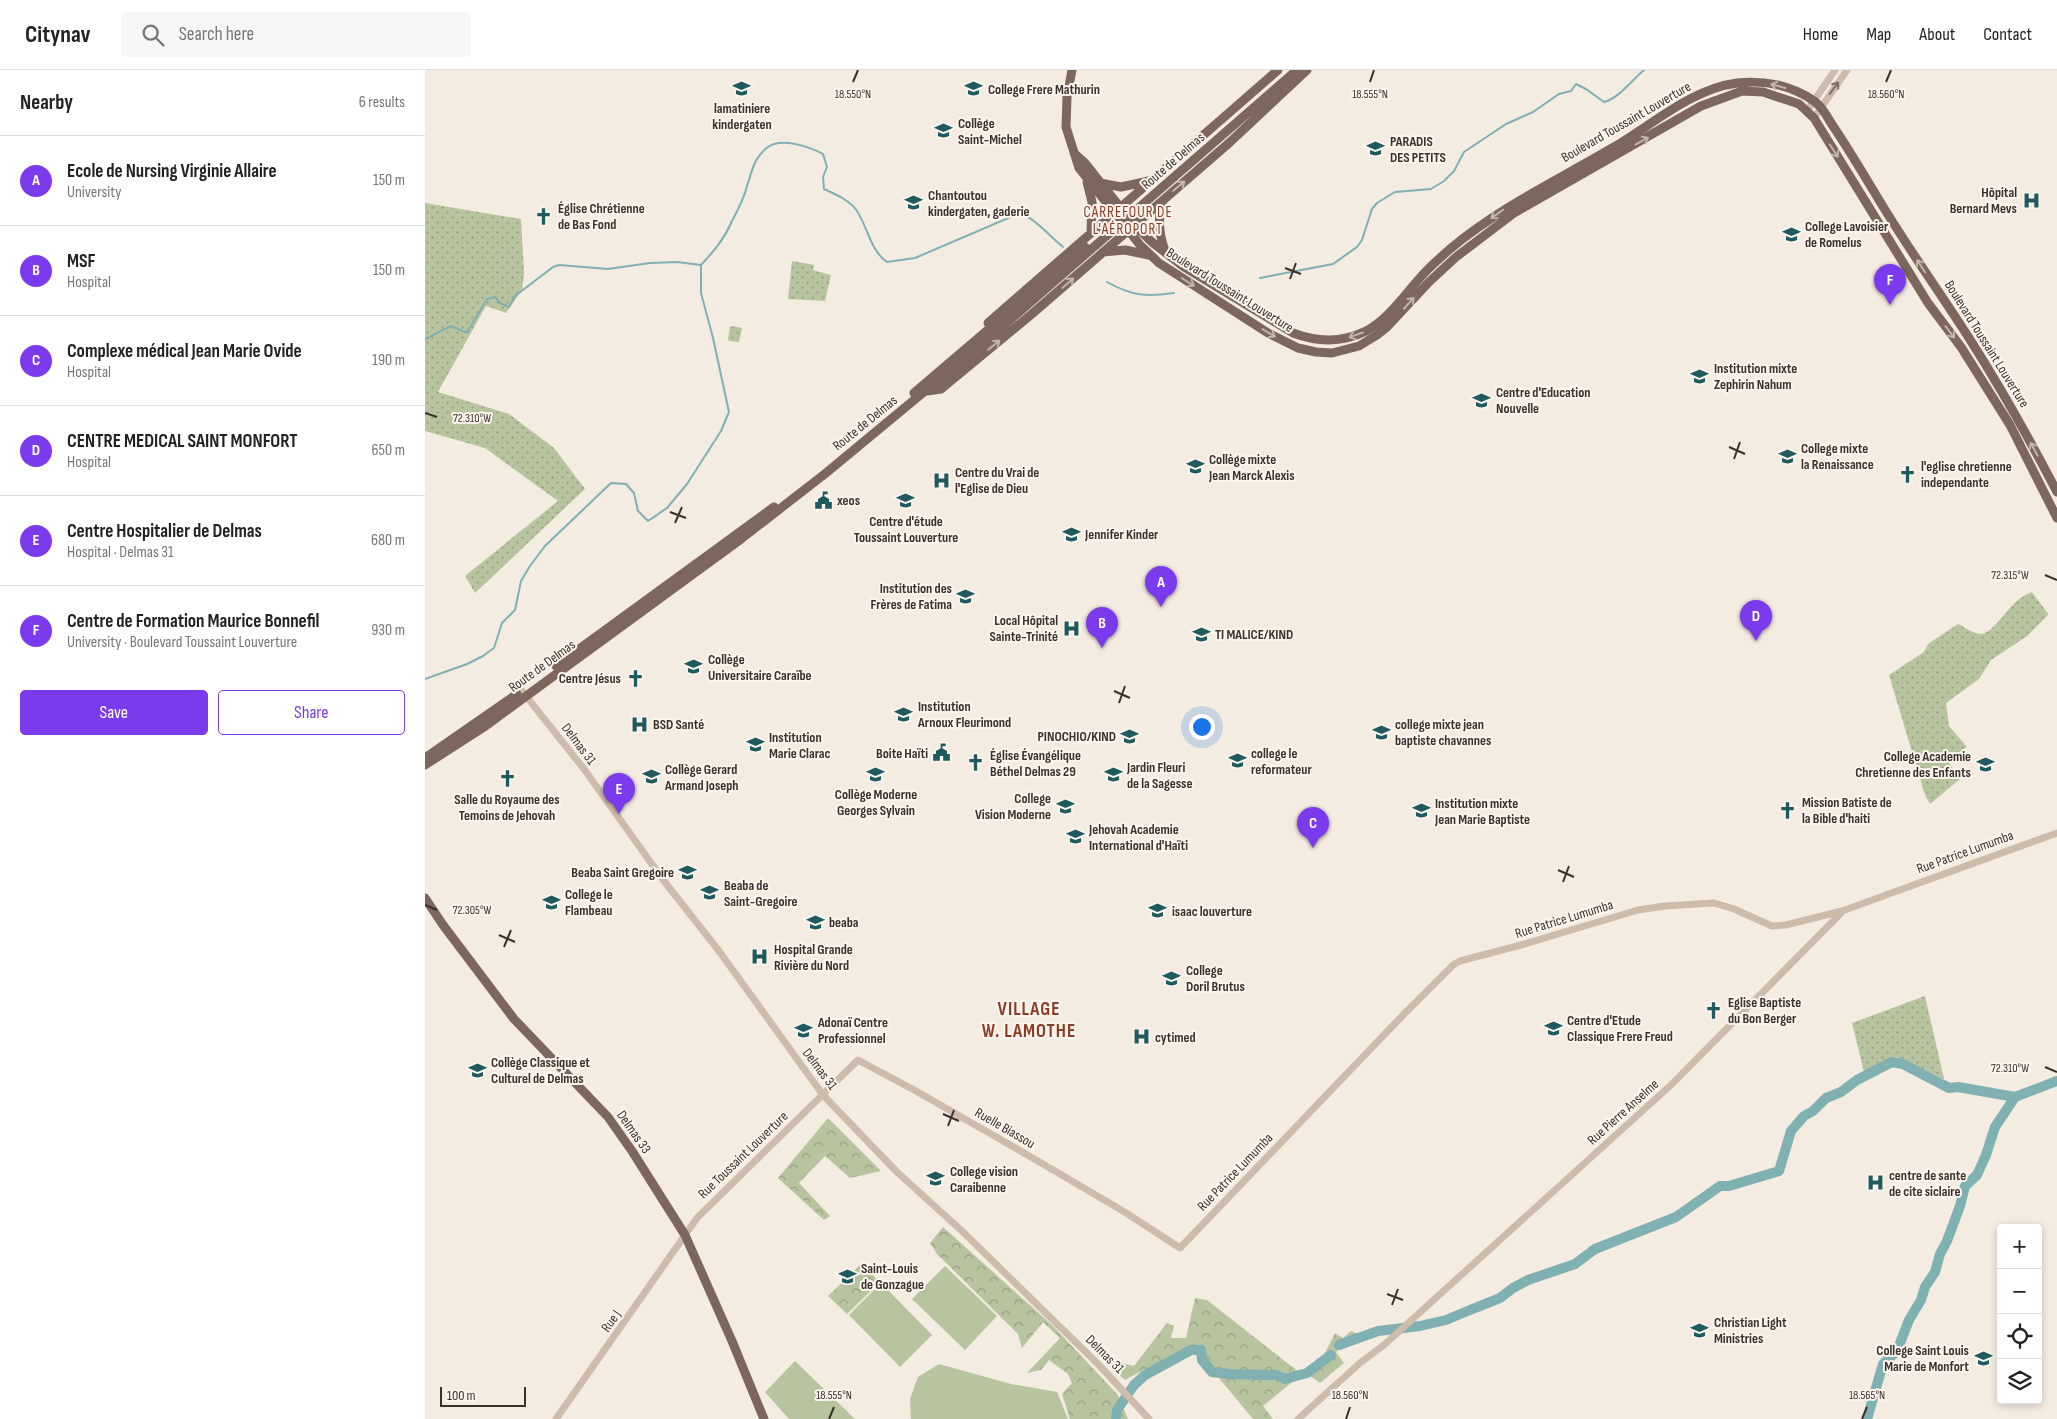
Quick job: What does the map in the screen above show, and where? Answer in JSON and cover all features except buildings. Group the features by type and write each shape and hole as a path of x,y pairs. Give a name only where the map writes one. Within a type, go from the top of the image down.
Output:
{"main road":[{"path":"1072,70 1067,97 1066,127 1073,152 1084,175 1092,202 1091,234"},
{"path":"1278,70 928,374 924,389 941,389 1033,313 1131,230 1163,199 1229,143 1307,70"},
{"name":"Route de Delmas","path":"425,758 524,693 765,521 1024,305 1227,127 1289,70"},
{"name":"Route de Delmas","path":"1227,127 1297,70"},
{"name":"Boulevard Toussaint Louverture","path":"1131,230 1153,243 1184,267 1293,333 1311,339 1334,340 1353,337 1374,326 1422,276 1466,236 1535,191 1615,147 1662,116 1696,97 1719,87 1736,83 1766,82 1782,86 1813,100 1821,107 1879,201 1970,339 2026,433 2057,492"},
{"name":"Boulevard Toussaint Louverture","path":"1131,230 1151,255 1186,281 1275,337 1298,348 1316,352 1332,354 1344,352 1368,342 1387,327 1429,282 1456,257 1514,213 1701,106 1742,91 1763,92 1799,104 1810,114 1928,303 1961,347 1995,402 2054,502 2057,518"},
{"path":"1696,97 1701,106"},
{"path":"1073,152 1085,163 1100,183 1131,230"},
{"path":"1084,175 1117,209"},
{"path":"1100,183 1121,187 1133,186 1152,180"},
{"path":"1163,199 1159,221 1162,243 1166,253"},
{"path":"1869,208 1879,201"},
{"path":"1103,252 1125,250 1151,255"},
{"name":"Route de Delmas","path":"425,766 484,727 524,693"},
{"name":"Delmas 33","path":"425,898 443,926 514,1019 608,1117 632,1151 685,1236 732,1341 764,1419"}],"street":[{"path":"1810,114 1813,100 1835,70"},
{"path":"1810,114 1821,107 1847,70"},
{"name":"Delmas 31","path":"524,693 583,769 664,881 719,951 823,1095 897,1172 987,1255 1120,1387 1149,1419"},
{"name":"Rue Patrice Lumumba","path":"1180,1248 1403,1014 1453,965 1460,961 1638,910 1665,906 1714,903 1734,909 1772,926 1786,925 1843,911 2057,833"},
{"name":"Rue Pierre Anselme","path":"1298,1419 1360,1363 1392,1338 1672,1084 1843,911"},
{"name":"Ruelle Biassou","path":"823,1095 855,1061 861,1060 1123,1211 1180,1248"},
{"name":"Rue Toussaint Louverture","path":"685,1236 697,1218 823,1095"},
{"name":"Rue J","path":"555,1419 685,1236"}],"green space":[{"path":"425,203 521,219 524,273 522,290 506,313 486,306 438,392 509,414 554,448 585,489 475,593 465,576 558,501 485,448 425,431"},
{"path":"792,261 814,265 813,270 831,275 825,301 788,299"},
{"path":"730,327 742,328 739,342 729,341 728,339"},
{"path":"2032,592 2048,614 2047,616 2027,636 1991,660 1979,679 1946,703 1949,726 1967,747 1948,761 1960,779 1930,804 1925,795 1889,675 1924,652 1928,644 1958,624 1971,631 1984,634 2016,602"},
{"path":"1925,996 1944,1079 1897,1057 1864,1072 1852,1023"},
{"path":"828,1118 881,1171 850,1178 825,1156 799,1183 830,1216 824,1220 778,1178"},
{"path":"943,1227 1052,1325 1118,1395 1128,1419 1070,1419 1062,1394 1072,1383 1068,1374 1049,1360 1041,1370 1027,1373 1060,1338 1043,1322 1022,1348 1018,1334 937,1254 930,1243"},
{"path":"861,1264 880,1282 847,1314 828,1296"},
{"path":"945,1266 997,1316 965,1350 912,1299"},
{"path":"881,1283 932,1335 900,1367 849,1315"},
{"path":"1195,1298 1207,1300 1300,1373 1322,1359 1335,1333 1343,1338 1351,1331 1358,1334 1336,1352 1344,1363 1320,1383 1307,1374 1291,1383 1263,1406 1273,1419 1253,1419 1204,1360 1202,1347 1191,1346 1171,1361 1154,1369 1145,1369 1125,1380 1108,1365 1113,1361 1134,1366 1167,1323 1174,1326 1171,1338 1186,1338"},
{"path":"795,1361 855,1419 789,1419 765,1392"},
{"path":"939,1364 1011,1384 1057,1392 1068,1419 911,1419 910,1399 918,1377"}],"waterway":[{"path":"1260,278 1333,264 1357,247 1362,240 1372,209 1377,203 1395,192 1431,189 1444,181 1454,171 1464,152 1506,124 1533,112 1559,94 1571,91 1576,84 1604,102 1615,97 1644,70"},
{"path":"425,339 451,326 465,332 468,331 487,299 495,297 500,303 509,307 515,296 553,267 559,265 608,269 650,263 677,262 701,265 726,233 743,199 752,170 760,155 774,144 796,144 823,154 827,167 823,177 824,189 842,198 854,207 877,251 887,262 915,258 1020,213 1037,223 1063,247"},
{"path":"425,679 467,664 494,648 502,623 515,610 521,581 530,566 545,546 611,483 626,484 634,493 638,511 648,521 667,508 687,484 721,431 729,412 701,293 701,265"},
{"path":"1107,282 1132,293 1147,295 1174,293"},
{"path":"1339,1345 1378,1331 1420,1326 1446,1320 1500,1298 1528,1280 1575,1264 1595,1249 1676,1217 1720,1186 1729,1186 1779,1171 1791,1131 1804,1116 1813,1111 1826,1098 1841,1092 1857,1080 1892,1062 1903,1064 1949,1088 1958,1087 2015,1097"},
{"path":"1867,1419 1883,1364 1897,1351 1909,1320 1921,1300 1925,1287 1935,1272 1940,1254 1960,1206 1965,1186 1977,1175 1995,1127 2015,1097 2057,1081"},
{"path":"1116,1419 1117,1410 1134,1385 1145,1375 1191,1350 1201,1350 1202,1360 1212,1372 1276,1375 1285,1379 1307,1373 1331,1355"}],"place":[{"name":"lamatiniere kindergaten","path":"742,88"},
{"name":"College Frere Mathurin","path":"974,89"},
{"name":"Collège Saint-Michel","path":"944,131"},
{"name":"PARADIS DES PETITS","path":"1376,149"},
{"name":"Hôpital Bernard Mevs","path":"2031,200"},
{"name":"Chantoutou kindergaten, gaderie","path":"914,203"},
{"name":"Église Chrétienne de Bas Fond","path":"544,216"},
{"name":"College Lavoisier de Romelus","path":"1791,234"},
{"name":"Centre de Formation Maurice Bonnefil","path":"1890,305"},
{"name":"Institution mixte Zephirin Nahum","path":"1700,376"},
{"name":"Centre d'Education Nouvelle","path":"1482,400"},
{"name":"College mixte la Renaissance","path":"1787,456"},
{"name":"Collège mixte Jean Marck Alexis","path":"1195,467"},
{"name":"l'eglise chretienne independante","path":"1907,474"},
{"name":"Centre du Vrai de l'Eglise de Dieu","path":"941,480"},
{"name":"xeos","path":"823,500"},
{"name":"Centre d'étude Toussaint Louverture","path":"906,501"},
{"name":"Jennifer Kinder","path":"1071,534"},
{"name":"Institution des Frères de Fatima","path":"966,596"},
{"name":"Ecole de Nursing Virginie Allaire","path":"1161,607"},
{"name":"Local Hôpital Sainte-Trinité","path":"1072,628"},
{"name":"TI MALICE/KIND","path":"1201,634"},
{"name":"CENTRE MEDICAL SAINT MONFORT","path":"1756,641"},
{"name":"MSF","path":"1102,648"},
{"name":"Collège Universitaire Caraïbe","path":"694,667"},
{"name":"Centre Jésus","path":"635,678"},
{"name":"Institution Arnoux Fleurimond","path":"904,714"},
{"name":"BSD Santé","path":"639,724"},
{"name":"college mixte jean baptiste chavannes","path":"1381,732"},
{"name":"PINOCHIO/KIND","path":"1130,736"},
{"name":"Institution Marie Clarac","path":"755,745"},
{"name":"Boite Haïti","path":"942,753"},
{"name":"college le reformateur","path":"1237,761"},
{"name":"Église Évangélique Béthel Delmas 29","path":"976,763"},
{"name":"College Academie Chretienne des Enfants","path":"1985,764"},
{"name":"Collège Moderne Georges Sylvain","path":"876,774"},
{"name":"Jardin Fleuri de la Sagesse","path":"1113,775"},
{"name":"Collège Gerard Armand Joseph","path":"651,777"},
{"name":"Salle du Royaume des Temoins de Jehovah","path":"507,779"},
{"name":"College Vision Moderne","path":"1065,806"},
{"name":"Mission Batiste de la Bible d'haiti","path":"1788,810"},
{"name":"Institution mixte Jean Marie Baptiste","path":"1421,811"},
{"name":"Centre Hospitalier de Delmas","path":"619,814"},
{"name":"Jehovah Academie International d'Haïti","path":"1075,837"},
{"name":"Complexe médical Jean Marie Ovide","path":"1313,848"},
{"name":"Beaba Saint Gregoire","path":"688,872"},
{"name":"Beaba de Saint-Gregoire","path":"710,893"},
{"name":"College le Flambeau","path":"551,902"},
{"name":"isaac louverture","path":"1158,911"},
{"name":"beaba","path":"815,922"},
{"name":"Hospital Grande Rivière du Nord","path":"760,957"},
{"name":"College Doril Brutus","path":"1172,978"},
{"name":"Eglise Baptiste du Bon Berger","path":"1714,1010"},
{"name":"Centre d'Etude Classique Frere Freud","path":"1553,1028"},
{"name":"Adonaï Centre Professionnel","path":"804,1030"},
{"name":"cytimed","path":"1141,1037"},
{"name":"Collège Classique et Culturel de Delmas","path":"477,1070"},
{"name":"College vision Caraibenne","path":"936,1179"},
{"name":"centre de sante de cite siclaire","path":"1875,1183"},
{"name":"Saint-Louis de Gonzague","path":"847,1276"},
{"name":"Christian Light Ministries","path":"1700,1330"},
{"name":"College Saint Louis Marie de Monfort","path":"1983,1358"}],"district":[{"name":"CARREFOUR DE L'AÉROPORT","path":"1128,220"},
{"name":"VILLAGE W. LAMOTHE","path":"1029,1020"}]}
